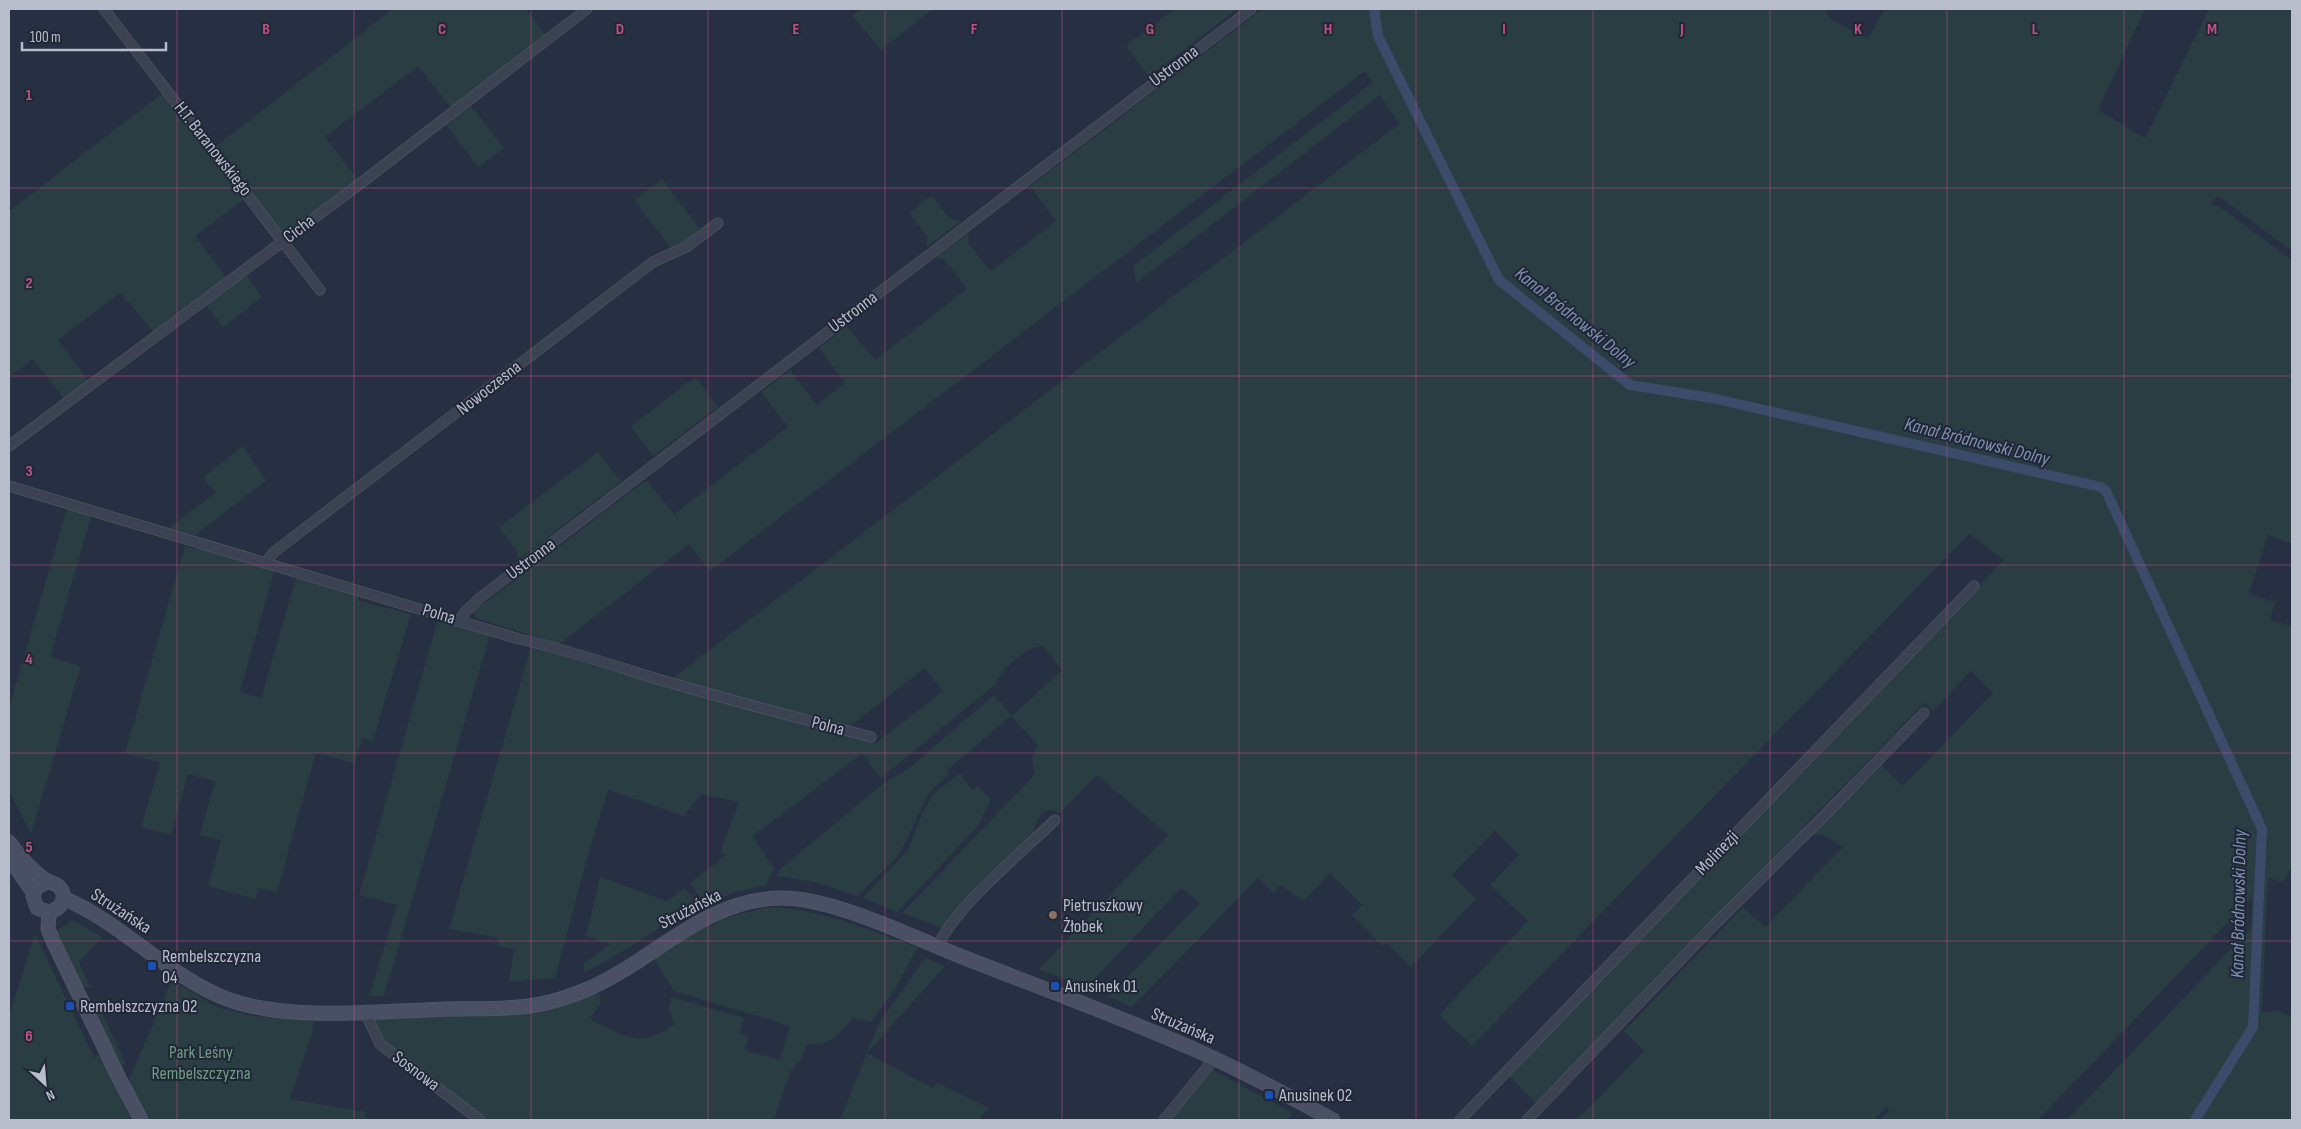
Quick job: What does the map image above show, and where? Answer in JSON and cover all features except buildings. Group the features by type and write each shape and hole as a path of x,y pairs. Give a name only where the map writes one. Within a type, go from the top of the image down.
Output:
{"main road":[{"path":"9,842 33,870 47,882"},
{"path":"9,858 34,892"},
{"path":"47,882 52,882 61,888 63,898 57,910 48,912 37,908 33,900 34,892 39,885 47,882"},
{"name":"Strużańska","path":"63,898 100,917 198,985 227,999 257,1007 288,1011 365,1012 533,1006 571,997 602,983 692,926 721,911 751,901 781,898 817,903 851,913 1214,1059 1333,1120"},
{"path":"48,912 48,924 52,941 141,1120"}],"street":[{"name":"H.T. Baranowskiego","path":"104,9 320,290"},
{"name":"Cicha","path":"9,446 284,241 587,9"},
{"name":"Ustronna","path":"460,621 471,606 489,591 1251,9"},
{"name":"Nowoczesna","path":"265,563 274,552 653,262 686,247 718,223"},
{"name":"Polna","path":"9,486 460,621 780,713 871,737"},
{"name":"Molinezji","path":"1460,1120 1974,586"},
{"path":"1527,1120 1674,970 1714,925 1924,713"},
{"path":"937,947 958,916 979,892 1055,820"},
{"name":"Sosnowa","path":"365,1012 380,1044 480,1120"},
{"path":"1164,1120 1214,1059"}],"green space":[{"path":"393,9 526,9 546,35 451,108 418,66 325,137 358,180 290,232 282,231 215,147"},
{"path":"861,9 933,9 881,50 852,16"},
{"path":"1175,9 1237,9 1149,77 1126,46"},
{"path":"1262,9 1827,9 1825,13 1834,21 1868,39 1884,9 2145,9 2098,110 2145,138 2209,9 2292,9 2292,251 2218,196 2210,203 2222,208 2292,260 2292,544 2268,535 2249,594 2275,602 2270,620 2292,626 2292,866 2283,882 2268,878 2262,1012 2278,1011 2292,1017 2292,1120 2067,1120 2251,928 2252,897 2038,1120 1880,1120 1889,1111 1887,1107 1874,1120 1577,1120 1644,1051 1624,1031 1743,907 1765,927 1843,847 1821,834 1812,836 1881,764 1903,786 1993,693 1971,671 1933,711 1924,703 1536,1103 1508,1075 2004,560 1969,534 1472,1046 1439,1015 1528,921 1490,885 1519,855 1495,831 1452,875 1476,899 1411,967 1387,943 1383,946 1352,915 1362,905 1330,873 1304,901 1281,885 1274,893 1258,878 1132,1007 1108,997 1200,903 1181,888 1086,988 1039,969 1168,835 1097,775 1059,814 1053,810 1043,811 1034,828 1034,835 945,929 902,913 1035,774 1032,760 1037,744 1011,716 946,771 949,774 928,794 904,846 896,858 857,896 816,882 777,876 779,870 884,783 908,769 994,695 1012,716 1062,670 1043,646 1029,650 1015,659 1003,671 996,684 881,778 862,754 753,836 774,869 766,885 736,892 705,904 690,883 727,855 720,853 739,802 701,794 684,816 608,790 588,855 555,978 509,982 514,949 498,946 499,938 449,929 531,646 876,743 943,691 925,668 849,727 669,681 1399,124 1380,95 1136,283 1133,266 1372,83 1365,71 710,571 689,544 559,644 475,618 473,612 646,480 674,514 788,427 761,392 790,370 817,405 845,383 819,348 847,326 875,360 967,289 945,260 935,258 969,232 968,243 991,271 1056,221 1030,186"},
{"path":"164,92 246,198 195,236 226,277 153,331 120,293 58,340 88,380 64,399 33,359 9,377 9,211"},
{"path":"471,106 504,148 478,167 446,125"},
{"path":"662,179 700,229 680,245 671,248 634,200"},
{"path":"932,195 950,219 961,221 927,247 927,236 909,213"},
{"path":"244,272 262,297 223,327 205,304"},
{"path":"695,377 718,407 653,456 630,427"},
{"path":"243,446 266,481 195,535 169,528 215,493 203,477"},
{"path":"598,452 621,481 517,561 517,551 499,527"},
{"path":"67,508 92,514 50,657 81,666 31,834 9,790 9,708"},
{"path":"185,546 194,549 199,547 250,564 252,561 275,568 240,692 261,698 296,578 358,596 359,601 411,614 373,741 363,738 355,764 316,753 277,892 258,888 255,899 208,886 221,840 200,835 215,781 188,774 171,835 141,827 160,763 125,753"},
{"path":"438,619 490,635 384,996 369,996 397,905 359,895"},
{"path":"960,774 972,790 978,786 991,799 978,826 897,912 863,898 908,850 922,814 932,795"},
{"path":"600,877 667,901 684,888 695,899 698,907 583,973 584,964 610,944 586,936"},
{"path":"769,907 826,916 918,947 894,991 871,1022 853,1018 829,1041 807,1044 801,1060 791,1070 774,1120 488,1120 382,1039 374,1018 540,1013 599,993 601,1004 590,1017 593,1021 625,1036 641,1038 659,1034 674,1023 669,1007 671,997 744,1018 739,1034 749,1036 745,1050 780,1060 790,1026 674,991 654,959 692,934 728,917"},
{"path":"73,920 103,937 79,962 91,989 82,986 57,931"},
{"path":"35,934 94,1057 101,1054 131,1120 9,1120 9,1016"},
{"path":"925,958 945,966 867,1053 933,1088 938,1083 989,1108 980,1118 982,1120 840,1120 879,1023"},
{"name":"Park Leśny Rembelszczyzna","path":"172,980 217,1007 253,1016 314,1021 312,1033 290,1099 366,1112 365,1120 148,1120 128,1082"},
{"path":"95,998 126,1064 125,1066 120,1064 93,1010"},
{"path":"1211,1069 1293,1113 1286,1120 1166,1120"}],"waterway":[{"name":"Kanał Bródnowski Dolny","path":"1374,9 1378,36 1499,280 1630,385 1712,398 2101,487 2106,491 2262,829 2253,1027 2195,1120"}],"place":[{"name":"Pietruszkowy Żłobek","path":"1053,915"},
{"name":"Rembelszczyzna 04","path":"152,966"},
{"name":"Anusinek 01","path":"1055,986"},
{"name":"Rembelszczyzna 02","path":"70,1006"},
{"name":"Anusinek 02","path":"1269,1095"}]}
